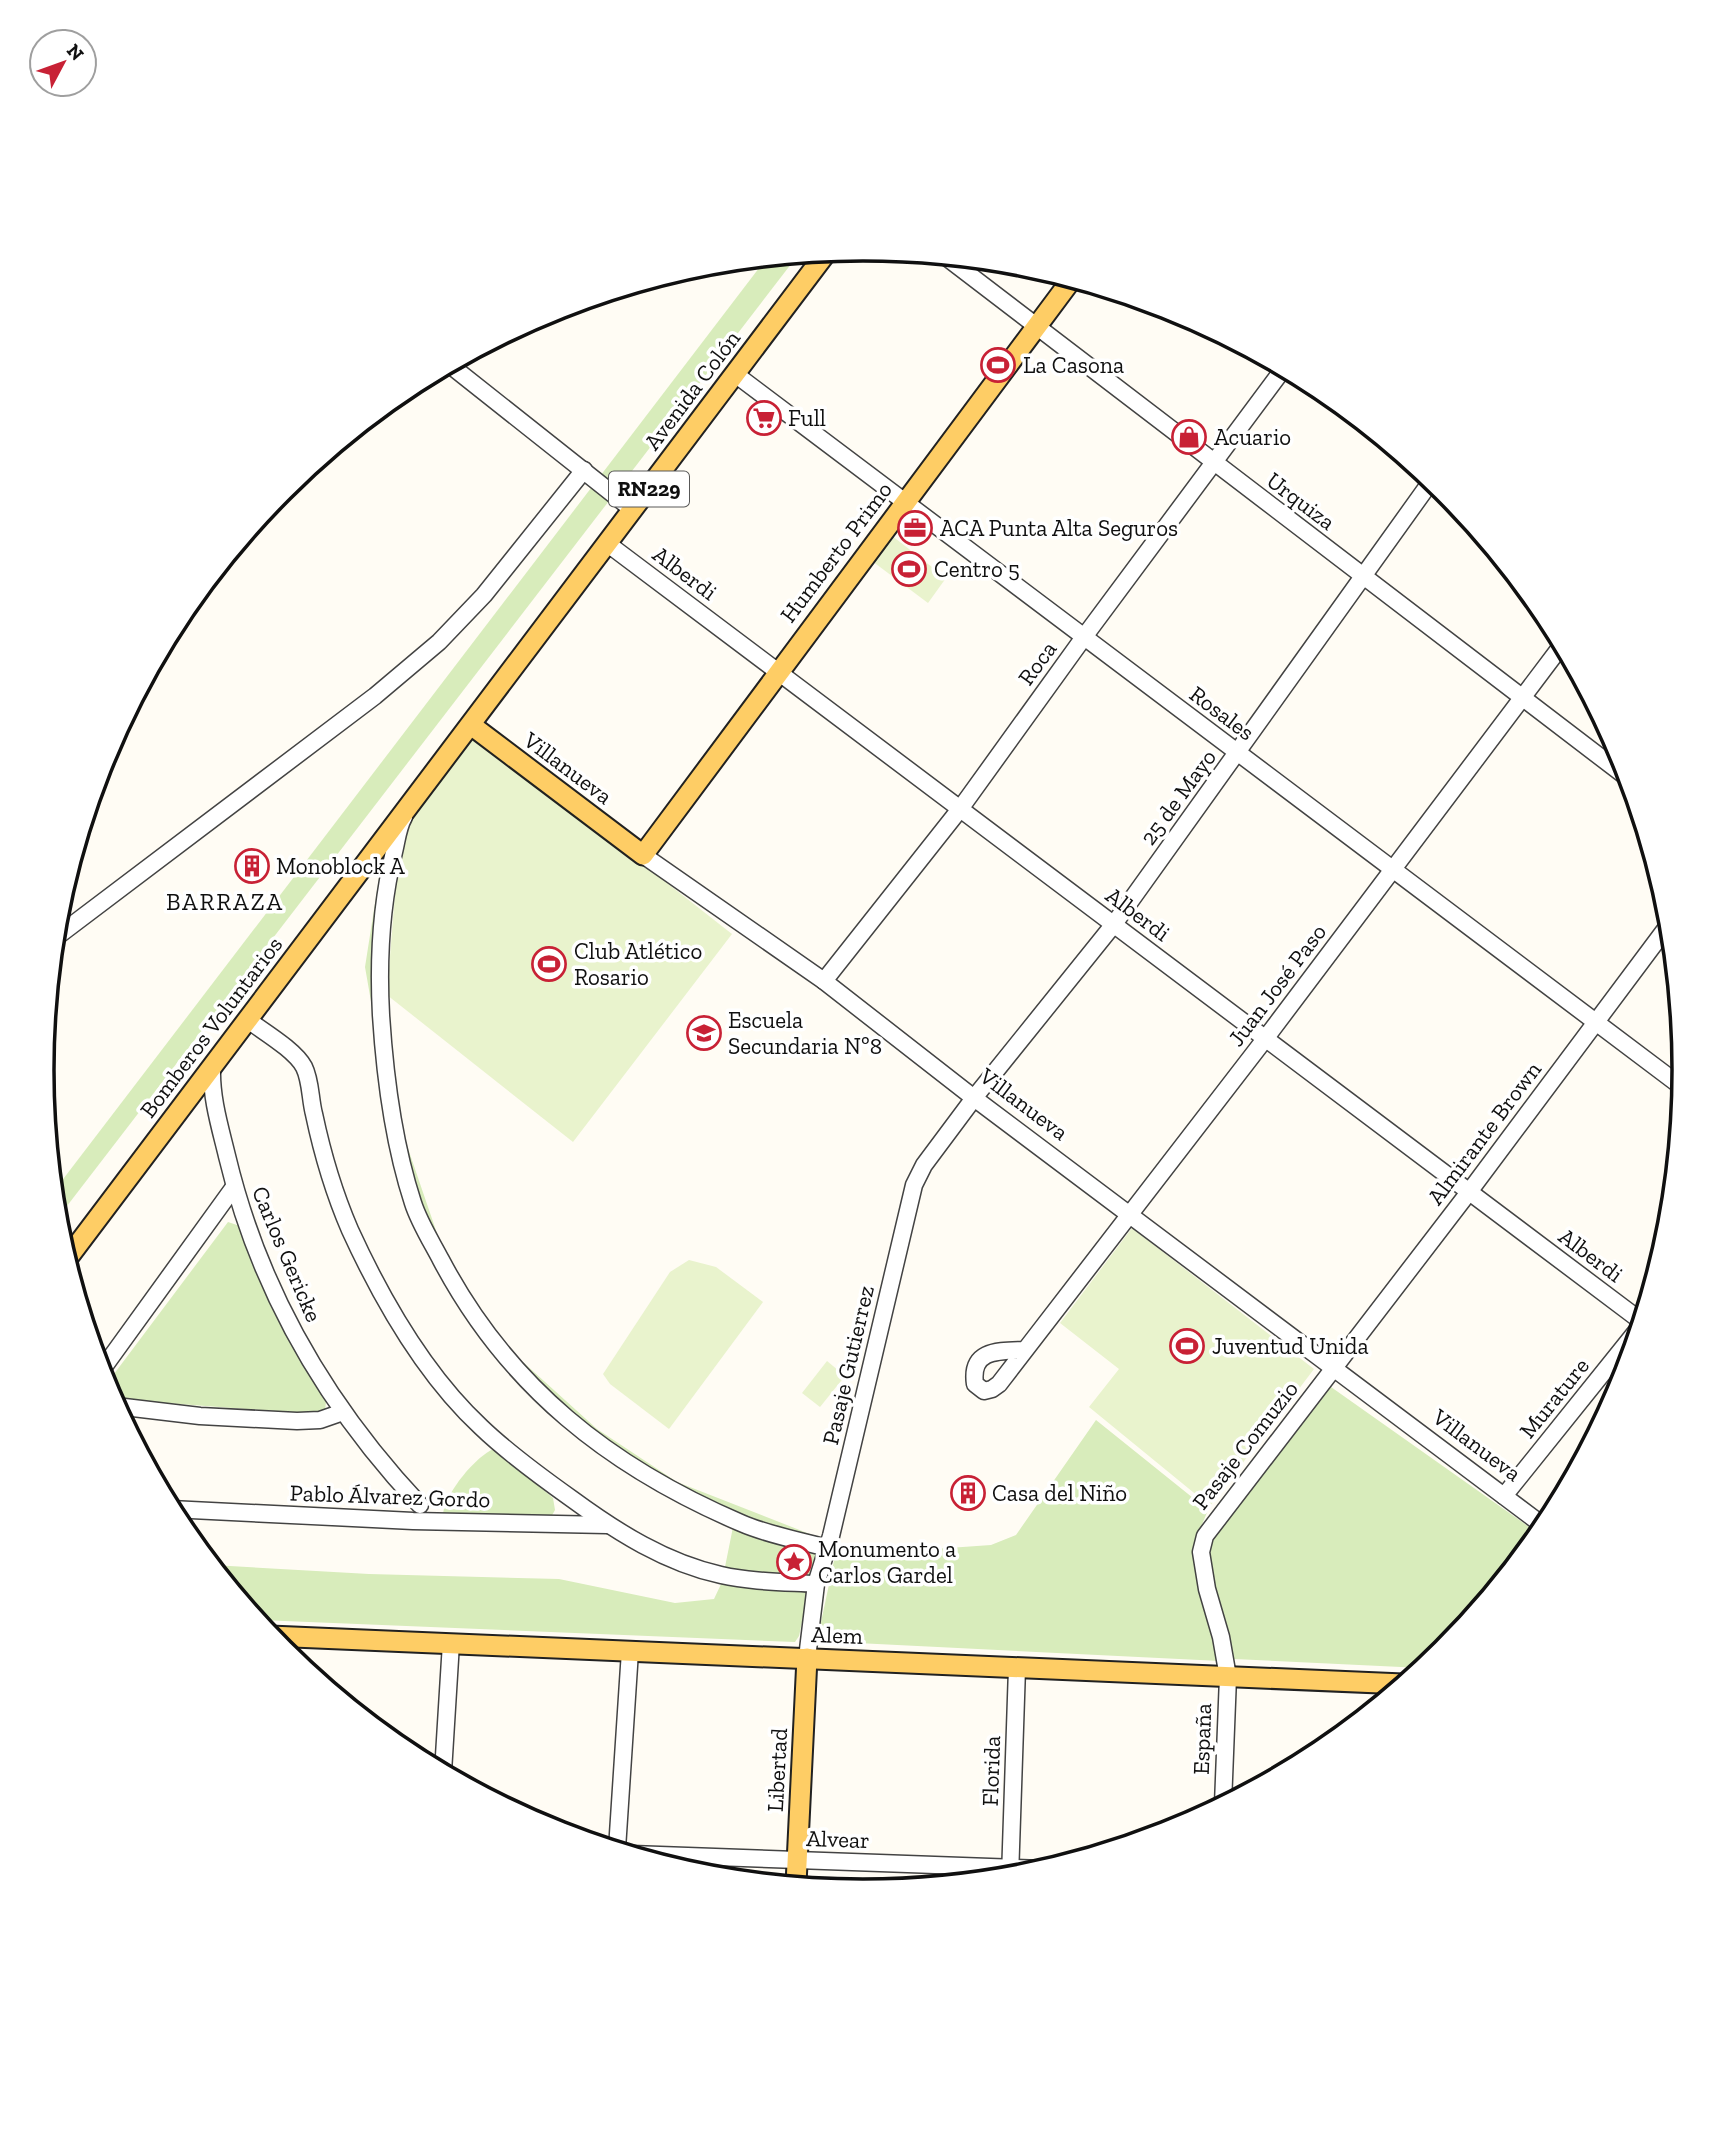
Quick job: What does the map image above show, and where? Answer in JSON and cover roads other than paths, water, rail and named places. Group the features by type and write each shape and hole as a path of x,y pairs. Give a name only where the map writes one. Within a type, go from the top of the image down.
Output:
{"main road":[{"name":"Avenida Colón","path":"471,725 819,263"},
{"name":"Humberto Primo","path":"643,855 1066,287"},
{"name":"Bomberos Voluntarios","path":"75,1248 471,725"},
{"name":"Villanueva","path":"471,725 643,855"},
{"name":"Alem","path":"286,1637 1389,1683"},
{"name":"Libertad","path":"796,1876 807,1658"}],"street":[{"name":"Urquiza","path":"959,267 1611,763"},
{"path":"458,371 633,509"},
{"name":"Rosales","path":"735,374 1672,1079"},
{"name":"Roca","path":"824,981 960,809 1278,377"},
{"path":"67,929 364,704 439,642 484,595 584,470"},
{"name":"25 de Mayo","path":"974,1098 1114,924 1425,489"},
{"name":"Alberdi","path":"608,544 1633,1315"},
{"name":"Juan José Paso","path":"1025,1350 1394,870 1555,654"},
{"path":"411,805 401,822 383,906 379,980 384,1057 391,1116 413,1204 454,1284 477,1321 521,1377 576,1427 611,1453 677,1493 743,1524 827,1548"},
{"name":"Villanueva","path":"643,855 824,981 974,1098 1535,1519"},
{"name":"Almirante Brown","path":"1333,1368 1469,1192 1660,936"},
{"path":"248,1020 289,1051 304,1067 330,1172 349,1228 389,1306 414,1347 456,1401 481,1427 549,1483 607,1525 659,1553 720,1575 748,1580 816,1584"},
{"name":"Carlos Gericke","path":"212,1068 211,1087 234,1187 264,1272 280,1308 343,1412 383,1466 420,1504"},
{"name":"Pasaje Gutierrez","path":"807,1658 816,1584 914,1185 924,1165 974,1098"},
{"path":"108,1359 234,1187"},
{"name":"Murature","path":"1504,1496 1621,1350"},
{"name":"Pasaje Comuzio","path":"1228,1677 1222,1637 1207,1589 1201,1552 1205,1536 1333,1368"},
{"path":"129,1408 200,1416 297,1421 320,1420 343,1412"},
{"name":"Pablo Álvarez Gordo","path":"185,1510 413,1521 607,1525"},
{"path":"444,1760 451,1643"},
{"path":"618,1840 630,1651"},
{"name":"Florida","path":"1011,1865 1017,1668"},
{"name":"España","path":"1223,1794 1228,1677"},
{"name":"Alvear","path":"674,1856 979,1870"}],"place":[{"name":"La Casona","path":"998,365"},
{"name":"Full","path":"764,418"},
{"name":"Acuario","path":"1189,437"},
{"name":"ACA Punta Alta Seguros","path":"915,528"},
{"name":"Centro 5","path":"909,569"},
{"name":"Monoblock A","path":"252,866"},
{"name":"Club Atlético Rosario","path":"549,964"},
{"name":"Escuela Secundaria Nº8","path":"704,1033"},
{"name":"Juventud Unida","path":"1187,1346"},
{"name":"Casa del Niño","path":"968,1493"},
{"name":"Monumento a Carlos Gardel","path":"794,1562"}],"district":[{"name":"BARRAZA","path":"225,902"}]}
